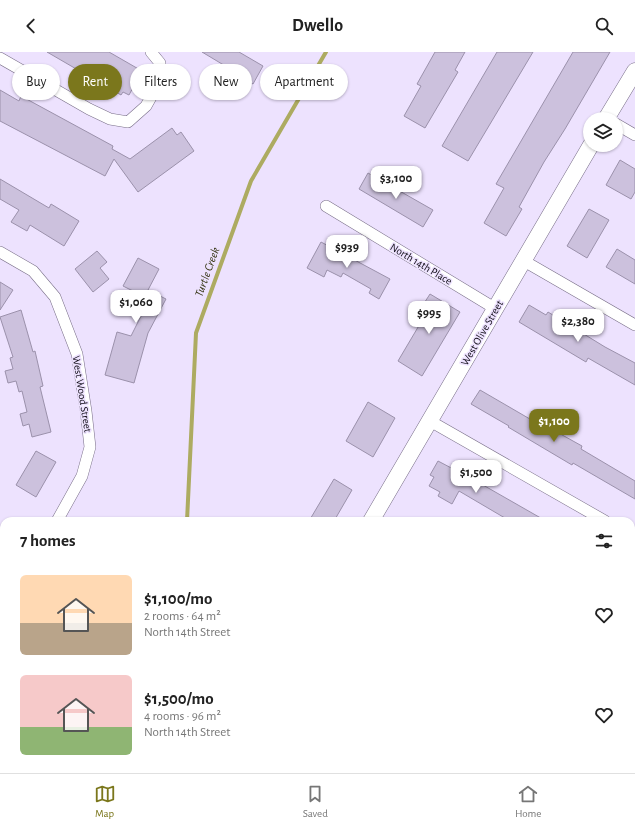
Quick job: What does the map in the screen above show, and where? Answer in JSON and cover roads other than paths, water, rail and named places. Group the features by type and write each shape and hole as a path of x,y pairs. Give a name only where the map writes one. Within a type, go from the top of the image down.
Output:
{"main road":[{"path":"611,112 635,71"},
{"name":"West Olive Street","path":"373,517 587,152"}],"street":[{"path":"0,58 89,109 110,119 128,122 146,106 160,81 160,63 151,52"},
{"path":"623,128 635,135"},
{"name":"North 14th Place","path":"326,206 496,309"},
{"name":"West Wood Street","path":"0,252 33,271 55,297 77,354 90,447 82,476 59,517"},
{"path":"524,261 635,325"},
{"path":"430,421 598,517"}],"waterway":[{"name":"Turtle Creek","path":"187,517 196,333 251,181 326,52"}]}
